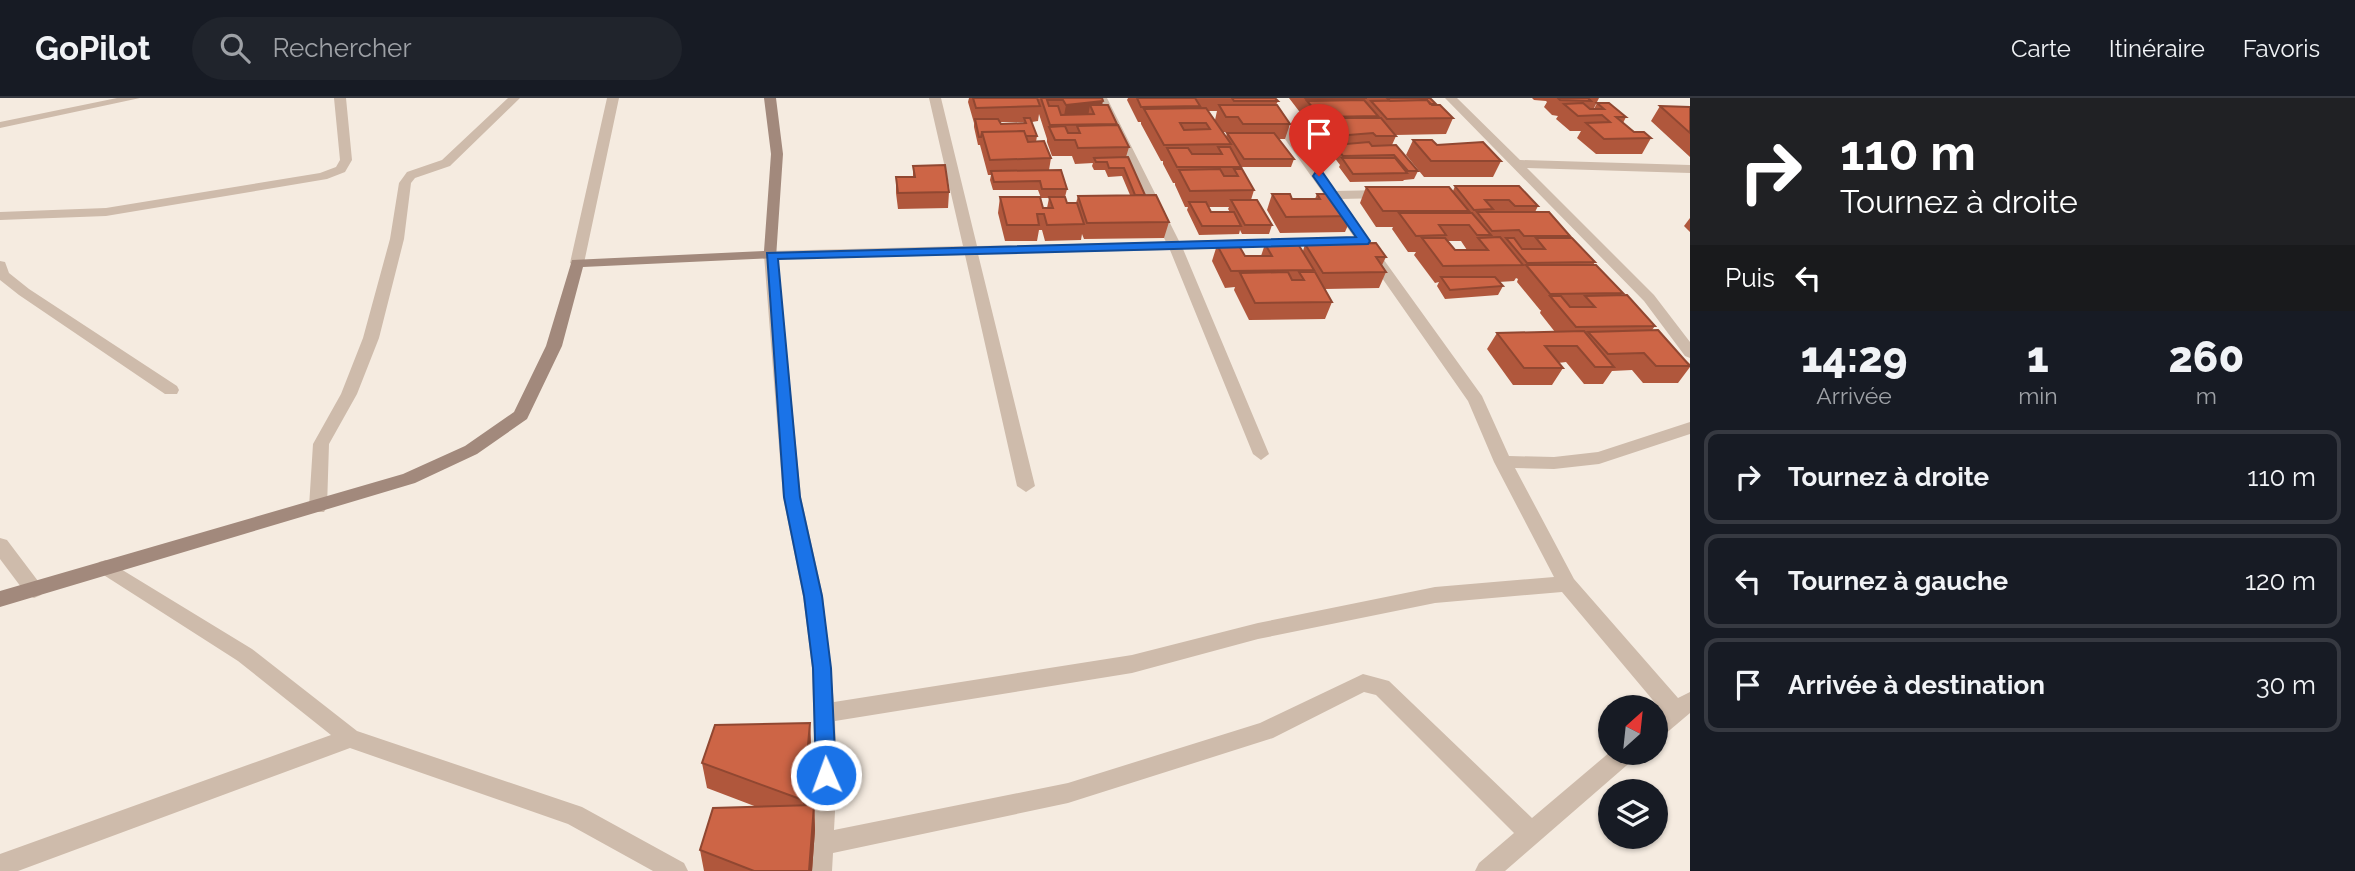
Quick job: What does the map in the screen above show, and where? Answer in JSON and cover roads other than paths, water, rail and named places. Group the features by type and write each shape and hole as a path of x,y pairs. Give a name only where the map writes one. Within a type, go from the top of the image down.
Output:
{"street":[{"path":"0,125 134,98"},
{"path":"0,216 106,212 323,176 341,169 346,160 340,98"},
{"path":"318,507 321,444 349,394 371,338 397,239 405,183 411,175 446,163 514,98"},
{"path":"0,599 409,479 471,450 521,415 554,346 577,262 613,98"},
{"path":"770,98 777,154 771,255 792,497 813,596 824,713 826,775 820,871"},
{"path":"936,98 1026,486"},
{"path":"1101,98 1175,246 1261,454"},
{"path":"1262,98 1476,400 1503,462 1567,584 1683,706 1668,718"},
{"path":"1451,98 1515,164 1532,189 1649,298 1690,353"},
{"path":"1515,164 1690,169"},
{"path":"1333,195 1402,193"},
{"path":"577,262 1364,241"},
{"path":"0,265 3,275 24,292 171,390"},
{"path":"1503,462 1554,463 1599,458 1690,428"},
{"path":"0,545 34,590"},
{"path":"106,567 245,654 349,738 574,815 676,871"},
{"path":"824,713 1132,664 1258,631 1435,595 1567,584"},
{"path":"821,844 1068,793 1265,731 1363,683 1382,687 1530,832"},
{"path":"0,866 349,738"},
{"path":"1487,871 1610,765"}]}
